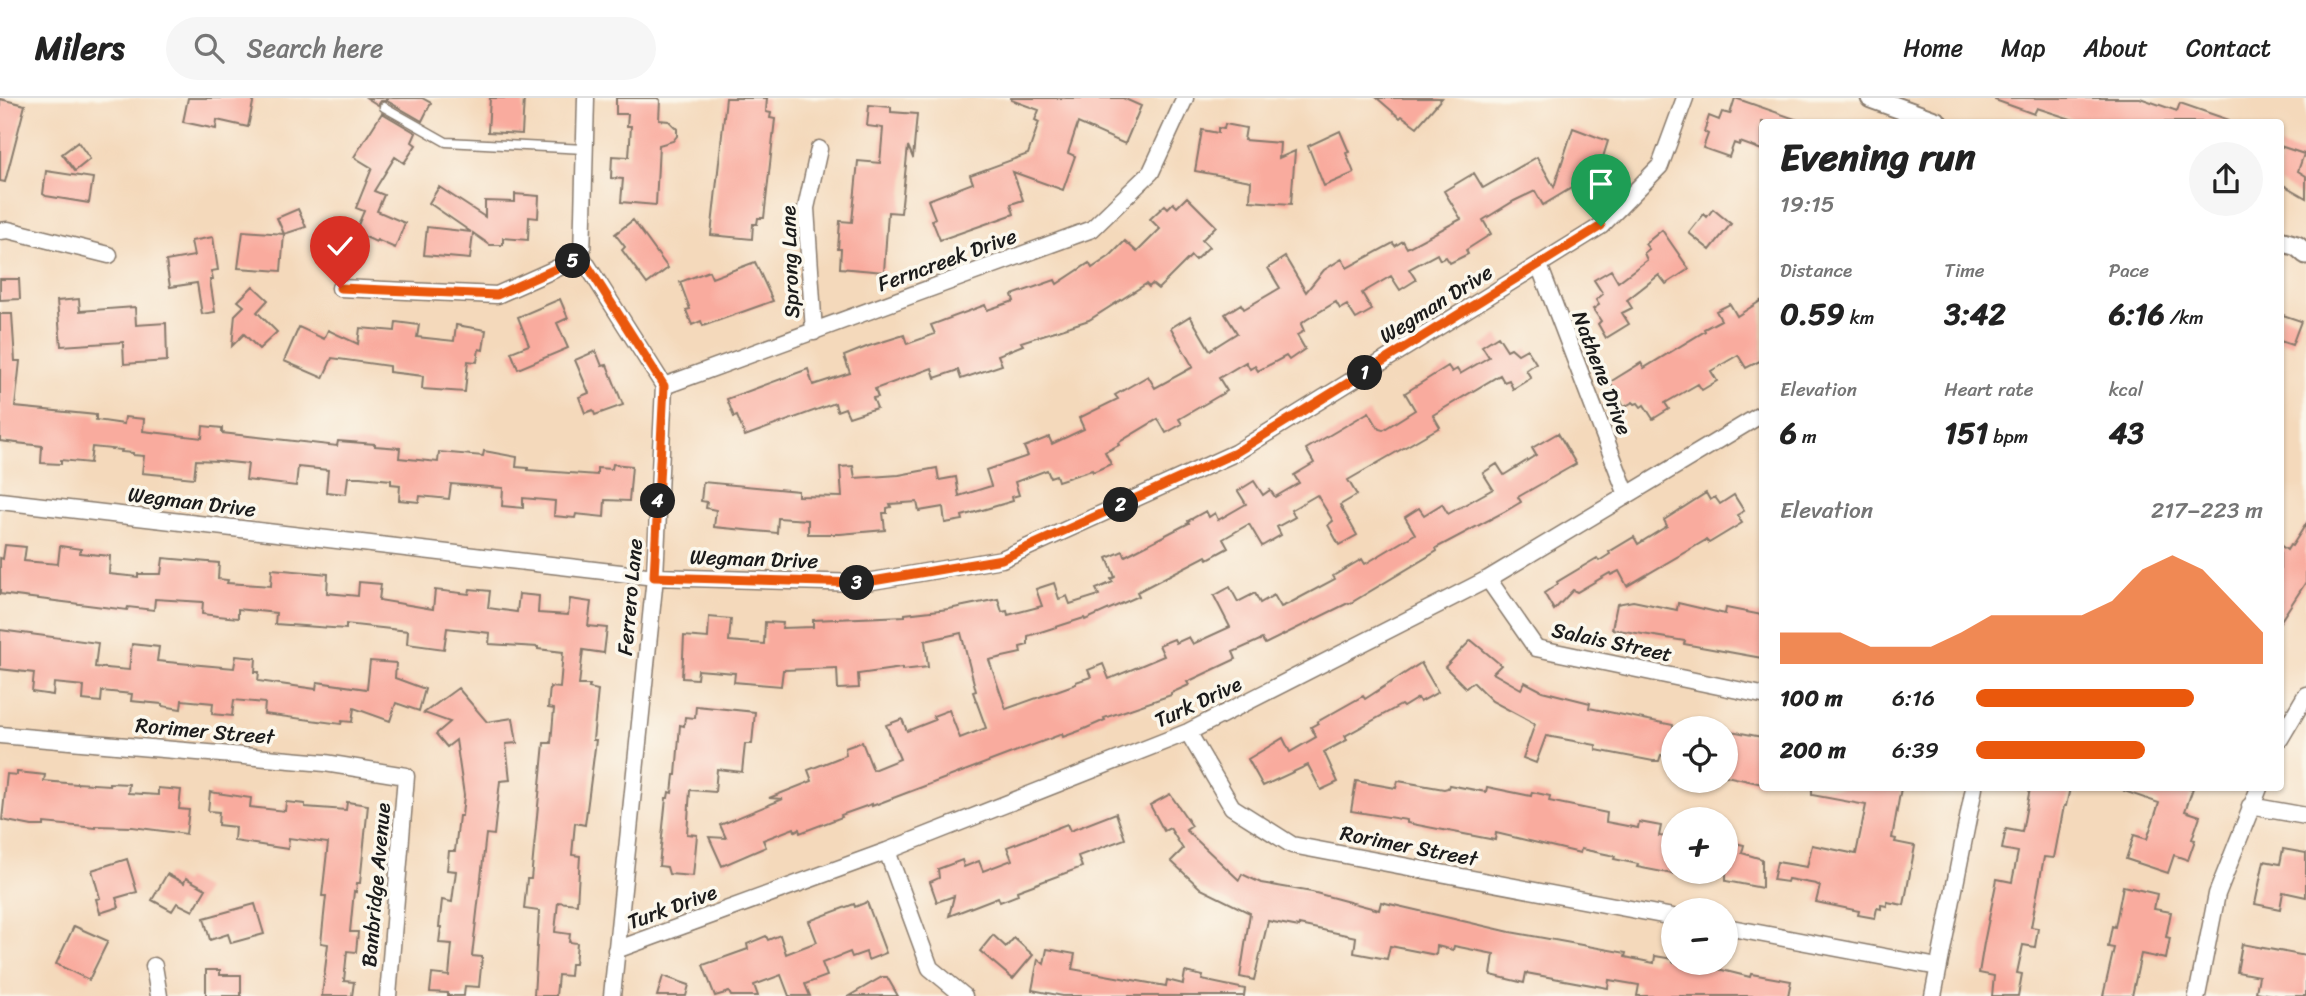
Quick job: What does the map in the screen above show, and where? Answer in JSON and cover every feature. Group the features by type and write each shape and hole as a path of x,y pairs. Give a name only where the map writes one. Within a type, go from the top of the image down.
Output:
{"street":[{"path":"586,98 582,257 664,386"},
{"name":"Ferncreek Drive","path":"664,386 1092,229 1151,172 1185,98"},
{"name":"Wegman Drive","path":"0,501 654,577 861,583 1002,559 1235,453 1601,226 1660,166 1685,98"},
{"path":"1871,98 1929,119"},
{"name":"Sprong Lane","path":"814,332 806,208 819,149"},
{"path":"0,231 8,230 109,255"},
{"path":"2284,242 2297,246 2306,254"},
{"path":"340,288 497,295 582,257"},
{"name":"Nathene Drive","path":"1539,265 1627,495"},
{"name":"Ferrero Lane","path":"612,996 654,577 664,386"},
{"name":"Turk Drive","path":"616,950 887,851 1188,732 1488,579 1759,416"},
{"name":"Salais Street","path":"1488,579 1536,648 1759,694"},
{"path":"2284,732 2306,695"},
{"name":"Rorimer Street","path":"1188,732 1232,807 1292,845 1661,915"},
{"name":"Rorimer Street","path":"0,735 325,762 406,776"},
{"name":"Banbridge Avenue","path":"388,996 406,776"},
{"path":"1933,996 1973,791"},
{"path":"2197,996 2217,894 2258,791"},
{"path":"2250,806 2306,816"},
{"path":"887,851 930,968 964,996"},
{"path":"1738,929 1938,967"},
{"path":"154,966 159,996"}],"lane":[{"path":"384,107 446,142 585,149"}],"building":[{"path":"188,98 254,98 248,127 217,120 216,129 183,122"},
{"path":"367,98 422,98 431,103 422,121 387,101 381,101 378,105"},
{"path":"490,98 524,98 522,134 488,132"},
{"path":"616,98 657,98 660,100 659,120 669,121 677,129 677,136 673,141 659,145 656,205 621,202 623,179 611,178 612,156 629,157 631,126 627,126 628,114 616,114"},
{"path":"726,98 767,98 766,112 771,113 770,118 775,119 764,218 758,218 757,224 753,224 752,239 711,235"},
{"path":"1011,98 1123,98 1141,106 1125,144 1078,123 1068,153 1075,156 1063,190 1013,172 1023,200 1011,204 1014,214 940,240 928,200 973,183 970,175 1028,154 1039,122 1035,120 1039,110"},
{"path":"1377,98 1442,98 1417,127 1402,116 1400,118"},
{"path":"1735,98 1795,119 1759,119 1759,149 1740,142 1739,145 1734,143 1729,157 1703,148 1708,134 1704,132 1709,116 1719,120 1722,112 1730,114"},
{"path":"2140,98 2177,111 2180,103 2226,119 2071,119 2037,108 2034,114 1995,100"},
{"path":"0,99 25,105 5,182 0,181"},
{"path":"869,105 891,107 891,112 917,114 913,158 908,146 901,213 888,212 884,272 840,268 841,249 838,249 840,221 852,222 858,161 880,163 883,128 867,126"},
{"path":"382,113 416,133 412,142 416,145 404,163 395,157 374,191 384,195 377,211 405,223 395,248 355,232 364,211 356,208 372,168 354,157"},
{"path":"1225,124 1246,128 1244,140 1280,143 1279,158 1295,151 1291,204 1250,201 1251,181 1195,171 1202,130 1218,133 1218,128 1224,129"},
{"path":"1573,128 1608,141 1599,170 1596,169 1594,175 1578,188 1573,187 1543,205 1535,191 1514,201 1483,220 1491,234 1466,250 1468,254 1450,263 1446,257 1440,260 1437,254 1409,269 1416,280 1400,290 1391,276 1362,293 1372,310 1356,319 1347,305 1340,309 1336,302 1301,324 1304,331 1297,335 1305,349 1289,360 1286,356 1258,371 1255,366 1250,369 1246,362 1219,378 1227,391 1179,419 1182,424 1166,433 1158,419 1105,452 1111,464 1093,472 1092,470 1058,481 1056,475 1050,477 1047,470 1015,482 1019,495 1012,497 1013,501 962,516 963,520 945,523 943,507 919,511 917,502 890,504 887,513 883,513 885,530 840,534 808,534 808,520 778,518 777,533 714,527 716,510 706,508 707,502 701,501 703,482 798,491 798,496 842,497 840,467 853,466 855,478 899,475 937,468 939,480 956,477 959,496 991,486 986,470 1028,456 1024,447 1049,437 1052,444 1084,429 1079,418 1118,399 1115,395 1148,376 1155,388 1193,367 1171,328 1190,316 1210,350 1237,333 1225,314 1241,304 1244,309 1280,288 1268,268 1285,257 1306,292 1324,270 1342,259 1347,268 1393,243 1395,246 1403,241 1407,248 1461,219 1444,191 1474,173 1483,188 1537,157 1554,187"},
{"path":"1340,131 1354,173 1324,186 1308,146"},
{"path":"78,142 90,159 75,171 62,154"},
{"path":"2284,147 2304,154 2298,171 2306,176 2306,198 2284,185"},
{"path":"46,171 93,178 89,203 43,194"},
{"path":"439,187 485,217 485,201 515,202 515,194 539,196 538,218 529,217 528,240 503,238 503,245 490,245 473,233 470,259 424,255 427,227 471,232 429,203"},
{"path":"1187,197 1216,226 1202,240 1209,247 1195,260 1191,256 1158,289 1152,284 1149,287 1146,284 1089,320 1021,342 1023,345 998,355 1002,365 961,379 958,370 935,378 932,368 875,389 878,397 873,398 877,408 849,417 845,408 837,411 835,403 745,436 737,416 734,417 727,399 808,369 813,385 850,373 844,356 904,335 907,344 935,334 931,325 985,305 987,310 1014,301 1012,295 1055,280 1057,284 1089,263 1092,268 1110,256 1125,241 1137,252 1160,229 1150,219 1165,205 1168,208 1173,203 1177,207"},
{"path":"298,209 306,227 284,234 277,218"},
{"path":"1713,209 1731,224 1710,250 1689,233 1704,214 1707,217"},
{"path":"633,220 668,268 647,284 622,250 625,247 615,234"},
{"path":"1662,230 1689,269 1666,284 1659,275 1627,300 1632,308 1622,313 1629,324 1606,338 1598,324 1601,321 1593,309 1599,305 1596,300 1603,294 1594,280 1611,270 1618,282 1647,260 1644,253 1649,249 1645,244"},
{"path":"243,231 284,234 281,271 238,268"},
{"path":"213,237 218,270 211,271 213,280 210,280 215,312 202,314 197,283 170,287 166,261 194,256 191,241"},
{"path":"755,262 773,301 703,326 701,321 692,325 686,310 690,309 680,282 709,271 712,278"},
{"path":"0,279 19,279 20,299 0,300"},
{"path":"253,286 268,300 257,312 277,332 259,349 244,334 232,346 235,315 244,306 238,301"},
{"path":"79,299 80,311 135,307 136,325 166,323 167,361 124,364 123,342 61,346 57,301"},
{"path":"560,299 568,318 557,323 568,348 518,369 511,352 529,345 518,317"},
{"path":"1759,302 1759,362 1746,368 1738,355 1711,371 1717,381 1702,390 1698,384 1665,403 1669,409 1653,419 1644,405 1641,407 1633,402 1624,407 1610,382 1641,363 1644,368 1705,331 1704,329 1721,320 1716,311 1730,304 1737,316"},
{"path":"0,314 12,314 15,361 20,361 15,407 96,415 96,420 124,424 125,417 144,419 143,431 202,438 203,426 222,428 222,433 337,446 338,441 375,444 400,448 399,458 438,462 439,452 483,456 484,451 517,457 516,467 528,470 597,475 597,468 612,469 613,464 632,466 629,501 605,500 604,517 576,514 575,518 554,516 555,501 523,498 523,508 502,506 503,488 451,484 449,499 420,496 419,502 399,500 400,485 391,484 391,480 348,477 346,494 326,492 328,470 298,467 296,486 246,480 248,464 219,461 196,460 194,478 142,473 144,456 121,452 122,450 92,447 90,463 61,460 61,464 41,463 42,446 0,441"},
{"path":"2284,315 2301,321 2292,345 2284,342"},
{"path":"396,322 419,325 417,337 454,341 456,325 486,330 483,350 479,349 477,362 468,361 465,392 422,389 423,376 389,372 389,366 332,358 323,378 284,361 299,327 324,339 328,330 358,344 360,328 395,331"},
{"path":"1498,336 1507,350 1511,348 1518,354 1527,349 1536,363 1526,370 1531,378 1513,389 1509,380 1504,382 1500,375 1433,415 1440,427 1348,480 1357,495 1340,505 1357,535 1339,545 1328,525 1333,521 1317,495 1291,510 1295,517 1277,527 1281,535 1262,546 1249,524 1223,539 1228,548 1208,559 1206,556 1137,592 1139,596 1085,620 1084,618 1028,636 1028,645 1020,647 1021,653 989,660 1006,709 1076,684 1091,677 1088,670 1103,664 1109,679 1164,656 1159,645 1174,639 1176,643 1189,637 1193,644 1230,627 1214,596 1230,587 1238,602 1255,593 1260,603 1274,595 1281,607 1288,604 1335,579 1333,576 1362,559 1365,564 1415,534 1405,517 1419,508 1424,515 1442,504 1448,514 1493,489 1483,473 1497,464 1504,475 1536,455 1532,448 1558,433 1576,464 1518,497 1521,502 1436,548 1437,551 1349,604 1265,644 1262,639 1233,652 1236,659 1187,682 1189,685 1171,695 1104,718 1105,720 1063,737 1062,734 872,806 841,815 842,817 800,833 799,829 795,831 794,828 763,840 766,847 722,866 709,837 726,838 720,825 783,799 769,798 812,781 808,770 846,755 845,748 862,742 873,770 900,759 886,725 902,719 907,731 935,720 933,716 949,710 960,738 986,728 973,692 976,691 961,633 925,641 928,667 858,674 859,688 838,689 837,668 783,670 781,686 734,682 735,673 698,670 697,679 682,678 684,636 708,638 709,617 731,619 729,641 764,644 765,622 783,623 782,628 813,627 813,620 905,616 998,599 1002,612 1007,611 1008,615 1042,606 1036,589 1054,583 1059,599 1067,596 1070,604 1099,595 1096,589 1113,582 1111,579 1115,577 1107,558 1123,551 1125,556 1189,523 1188,521 1206,511 1209,517 1215,513 1218,520 1246,504 1238,491 1254,481 1263,495 1270,490 1275,497 1299,483 1294,475 1314,463 1306,449 1369,412 1379,429 1383,430 1415,410 1405,393 1448,366 1452,372 1457,369 1460,374 1489,357 1482,346"},
{"path":"596,351 602,366 607,365 623,405 595,415 593,410 585,413 579,397 589,393 575,360"},
{"path":"1706,493 1710,500 1715,497 1720,504 1734,495 1744,511 1737,515 1742,523 1709,543 1706,540 1627,586 1619,571 1611,575 1610,573 1577,592 1573,590 1554,610 1544,593 1558,584 1557,582 1597,558 1599,561 1634,537 1638,544 1667,526 1664,520"},
{"path":"2306,524 2306,582 2284,616 2284,548 2287,550"},
{"path":"5,545 26,547 24,561 58,564 60,546 81,549 80,553 110,556 109,574 138,577 138,574 161,574 163,558 219,563 218,579 228,580 227,583 271,586 272,569 328,574 327,593 358,596 359,582 381,584 379,600 433,609 435,590 469,594 470,589 490,591 488,608 517,612 519,594 539,596 538,613 568,615 570,599 591,602 588,626 607,628 604,653 583,650 579,685 590,685 589,688 598,690 593,740 596,740 585,825 575,823 572,855 580,856 577,904 558,902 555,932 570,934 569,942 577,943 575,964 571,964 570,976 558,975 556,996 534,996 539,911 524,909 527,879 531,879 544,743 551,743 554,709 548,708 550,687 560,688 563,652 538,647 489,644 490,633 447,628 444,649 407,644 408,631 346,624 346,629 275,624 276,613 238,609 238,618 202,614 203,602 155,599 154,610 128,607 127,610 0,594 0,558 3,559"},
{"path":"1633,601 1677,610 1678,603 1725,614 1726,608 1759,614 1759,657 1612,629 1617,604"},
{"path":"0,630 98,643 95,667 129,670 132,644 159,647 157,661 234,668 236,656 256,658 255,672 259,672 258,681 316,689 317,682 367,689 370,661 396,663 395,678 425,689 419,711 396,703 390,721 354,708 352,722 342,721 341,724 264,714 265,703 234,700 232,716 212,714 213,703 182,700 181,709 131,701 132,694 102,691 101,702 83,700 84,686 54,683 53,695 32,692 34,673 0,669"},
{"path":"1471,640 1501,665 1493,673 1521,689 1525,682 1542,691 1590,703 1589,708 1661,723 1659,761 1596,750 1596,745 1546,736 1536,763 1523,758 1535,724 1492,701 1473,682 1466,688 1445,667"},
{"path":"1421,663 1438,692 1420,702 1418,698 1403,707 1401,705 1345,736 1347,740 1324,752 1338,782 1321,790 1308,765 1263,786 1248,759 1283,738 1290,752 1316,737 1311,727 1317,722 1363,696 1365,699"},
{"path":"458,688 487,722 513,718 517,743 506,744 510,780 500,781 494,835 486,834 472,956 482,957 479,987 465,986 464,996 448,996 448,993 430,992 432,974 449,976 452,944 439,943 439,927 442,900 452,902 456,871 447,870 449,851 455,851 464,795 456,740 447,747 436,734 450,722 424,713"},
{"path":"696,706 755,712 752,744 745,744 742,772 717,769 715,792 690,790 687,834 697,835 693,876 669,874 667,867 659,866 666,798 669,792 672,793 676,775 680,725 684,726 685,717 695,718"},
{"path":"1738,732 1759,736 1759,783 1738,779"},
{"path":"17,772 45,775 44,781 129,784 128,793 158,795 158,788 181,790 179,809 189,810 186,834 132,827 96,828 44,823 44,826 32,826 2,820 7,774 17,775"},
{"path":"1356,781 1396,788 1398,781 1444,789 1449,785 1486,792 1487,787 1531,796 1532,792 1550,796 1549,801 1607,813 1606,822 1638,828 1639,822 1661,826 1661,872 1637,867 1638,864 1614,859 1615,856 1581,849 1580,853 1496,833 1495,840 1407,823 1407,820 1351,811"},
{"path":"1812,791 1900,791 1892,838 1896,839 1895,842 1915,846 1904,905 1887,902 1887,906 1881,905 1881,909 1877,908 1875,918 1858,915 1859,911 1816,902 1820,886 1816,884 1788,879 1787,882 1773,880 1777,862 1807,867 1812,845 1856,854 1866,805 1812,795"},
{"path":"2029,791 2069,791 2054,858 2044,857 2031,927 2038,928 2035,947 2023,945 2017,973 2022,974 2018,996 1992,996 1994,976 1979,973 1984,943 1997,879 2012,882 2018,852 2002,849 2006,829 2022,832"},
{"path":"2124,791 2192,791 2185,811 2200,816 2188,860 2174,855 2168,873 2126,859 2134,835 2147,839 2159,803"},
{"path":"210,792 251,798 250,807 285,811 286,802 305,804 305,807 346,810 347,802 368,805 360,883 357,883 356,892 354,891 350,932 358,932 356,952 347,951 344,981 354,982 352,996 322,996 328,944 321,943 326,896 322,896 328,843 289,838 288,849 234,841 235,827 218,825 219,812 208,811"},
{"path":"1170,794 1192,826 1186,830 1239,880 1242,874 1261,883 1312,892 1379,910 1381,902 1510,932 1626,953 1625,957 1654,963 1655,956 1661,957 1661,975 1738,974 1750,977 1751,974 1791,981 1788,996 1637,996 1639,985 1609,980 1608,988 1526,973 1524,983 1491,975 1494,954 1454,946 1453,950 1437,946 1436,955 1390,946 1387,959 1354,953 1356,937 1268,921 1254,980 1240,977 1250,913 1201,889 1171,861 1183,849 1170,828 1164,831 1150,805"},
{"path":"1116,813 1125,839 1078,856 1082,867 1017,891 1018,895 1000,902 998,897 949,916 954,896 937,902 930,882 939,878 938,869 962,860 964,867 979,861 983,871 1012,860 1007,847 1067,824 1070,831"},
{"path":"1738,844 1744,845 1742,853 1762,859 1762,888 1738,883"},
{"path":"2283,849 2306,853 2306,897 2283,892 2280,909 2255,904 2264,861 2280,864"},
{"path":"127,859 137,892 116,898 119,907 100,913 96,899 100,898 92,870"},
{"path":"167,874 184,883 186,878 206,889 193,911 177,903 172,911 152,900"},
{"path":"2123,886 2157,894 2154,909 2171,912 2166,937 2170,938 2166,959 2141,954 2132,996 2103,996 2114,948 2108,947"},
{"path":"867,902 886,953 868,960 866,952 852,957 850,952 822,963 827,976 805,984 810,996 789,996 781,975 754,985 758,996 731,996 729,992 715,996 703,965 748,949 747,944 766,936 768,940 780,935 786,954 817,942 809,921 854,904 855,907"},
{"path":"255,904 264,934 231,943 228,934 210,940 204,918"},
{"path":"74,926 108,941 89,980 56,964"},
{"path":"993,935 1006,947 1014,938 1033,955 1013,979 980,951"},
{"path":"2242,944 2306,956 2306,996 2278,996 2256,992 2259,976 2237,972"},
{"path":"1047,949 1075,954 1072,969 1166,986 1167,980 1183,984 1185,972 1203,976 1202,980 1245,989 1244,996 1063,996 1032,990 1038,959 1044,964"},
{"path":"206,970 220,970 220,975 241,975 241,996 206,996"},
{"path":"663,976 689,985 686,996 657,996"},
{"path":"882,977 887,977 898,996 849,996"}],"route":[{"path":"340,288 497,295 582,257 664,386 654,577 861,583 1002,559 1235,453 1601,226"}]}
